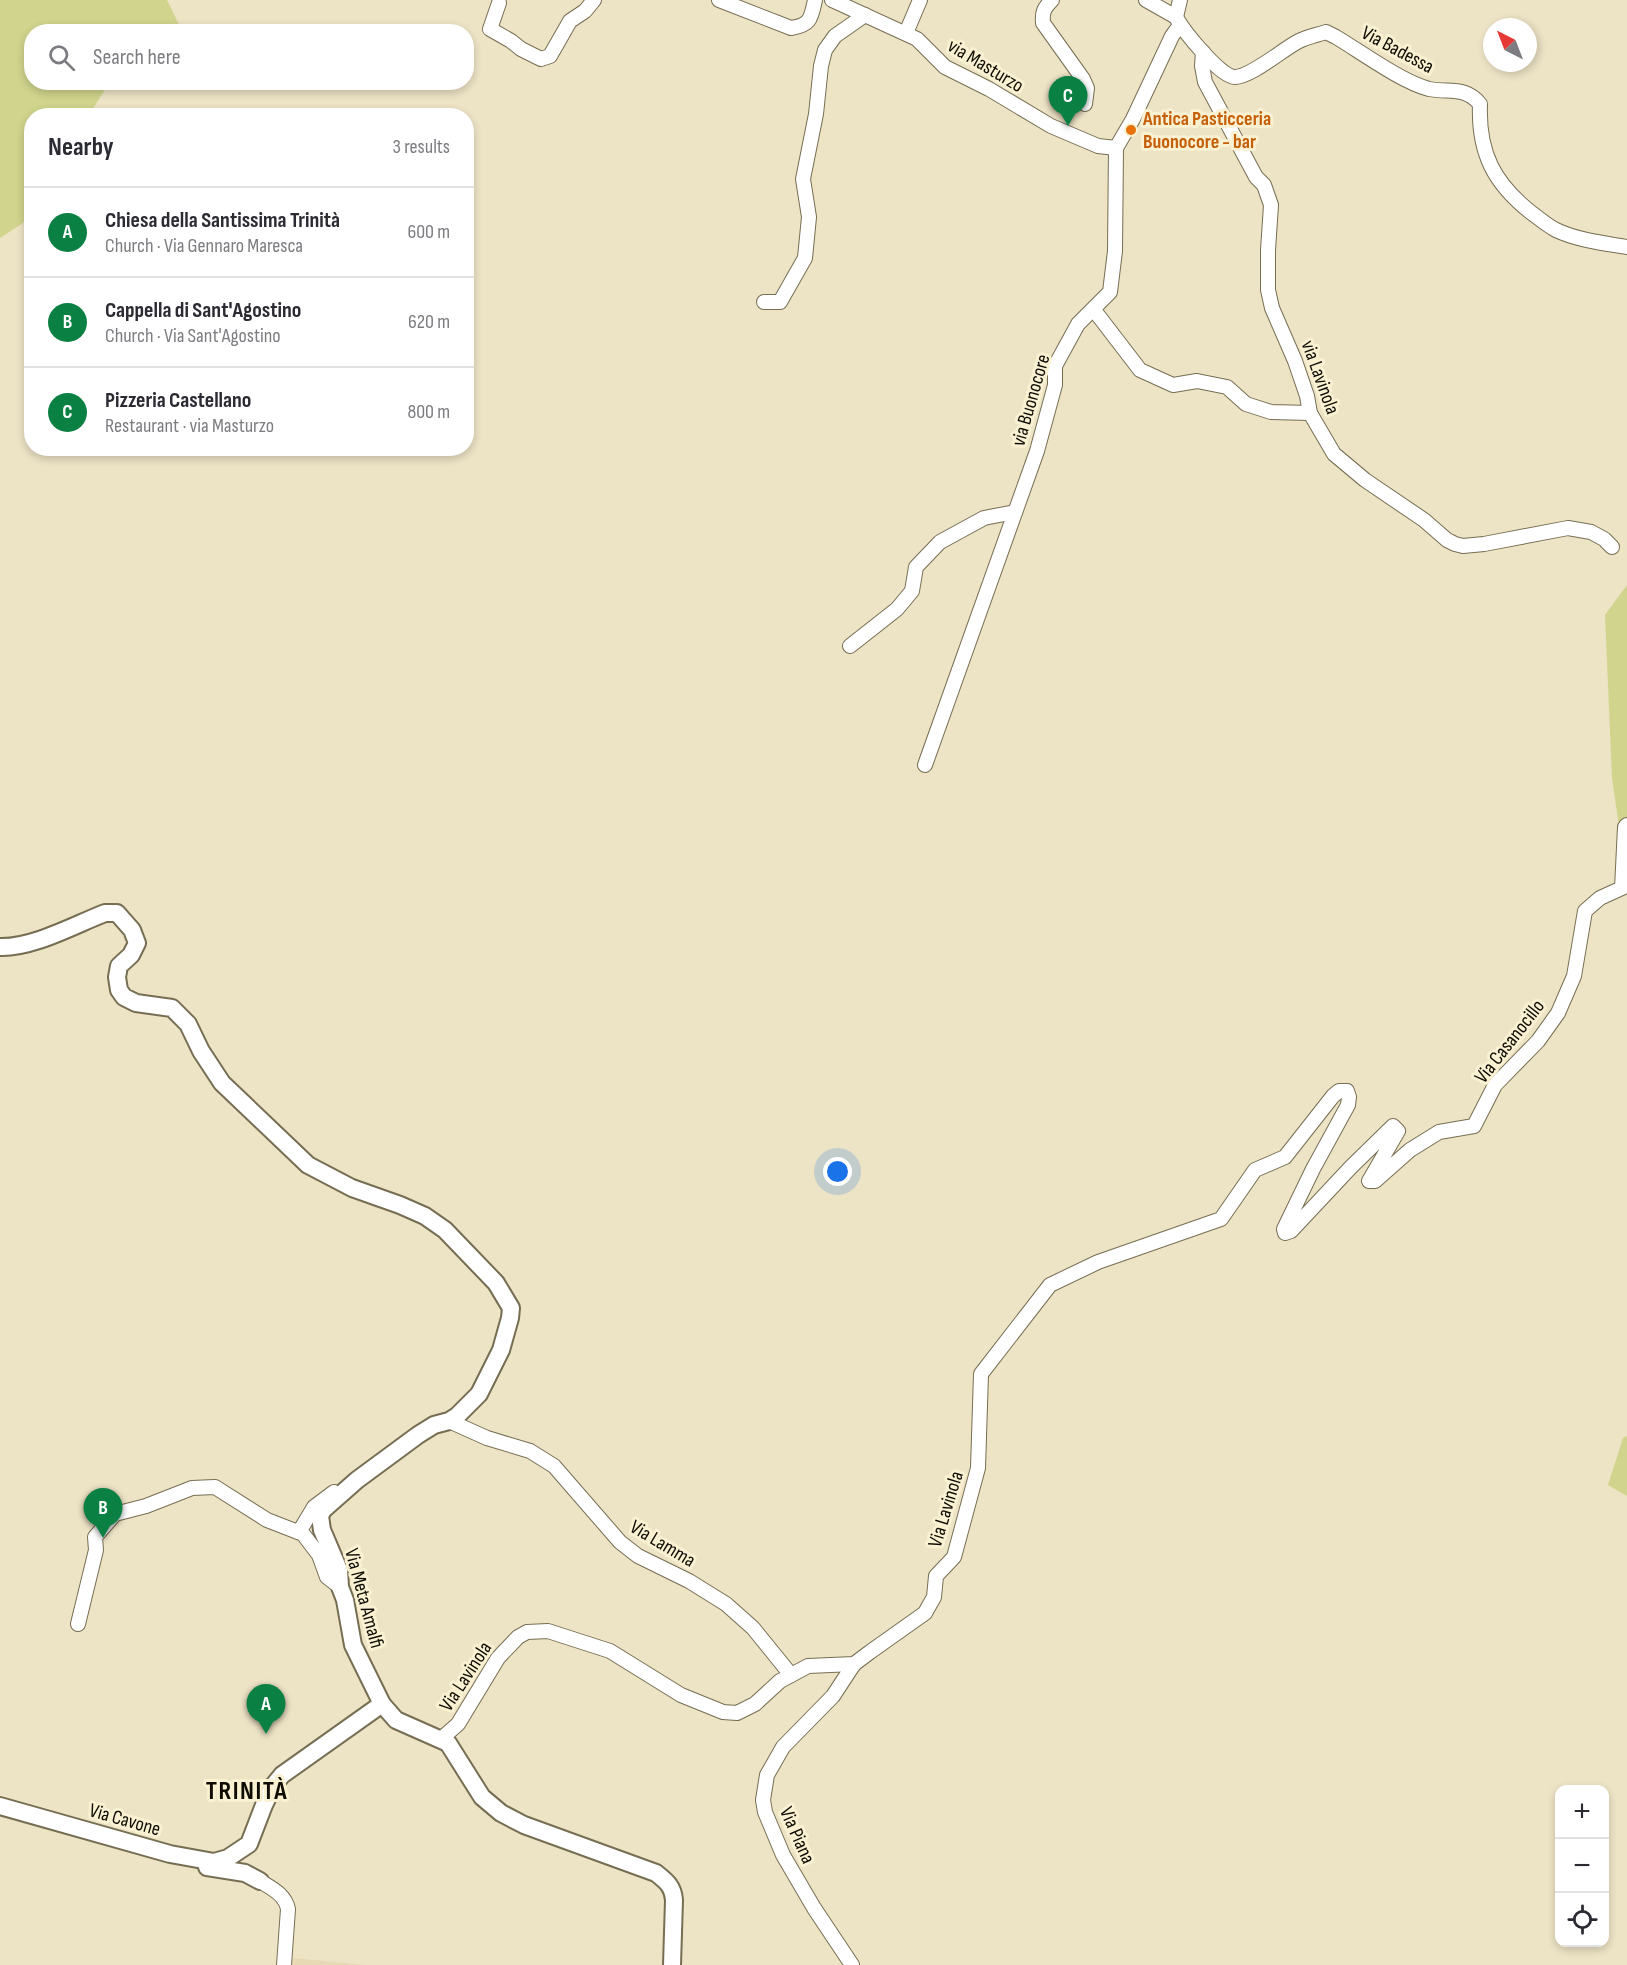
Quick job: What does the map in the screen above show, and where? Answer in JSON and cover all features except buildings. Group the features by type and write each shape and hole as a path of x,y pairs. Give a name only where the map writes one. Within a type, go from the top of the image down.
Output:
{"main road":[{"name":"Via Meta Amalfi","path":"0,947 9,947 39,939 105,913 117,914 132,930 137,943 131,956 119,966 117,977 124,997 136,1003 172,1008 182,1017 222,1083 308,1165 352,1188 400,1204 425,1216 445,1230 496,1283 511,1308 501,1350 479,1394 449,1421 434,1425 418,1435 352,1484 323,1510 320,1516 322,1530 339,1570 340,1587 345,1600 353,1645 382,1704 396,1720 441,1739"},
{"path":"170,1854 192,1865 252,1877 253,1870 244,1848 273,1786 282,1776 382,1704"},
{"path":"441,1739 454,1750 467,1776 482,1797 501,1813 524,1825 656,1873 669,1883 674,1893 672,1965"},
{"name":"Via Cavone","path":"0,1806 170,1854 214,1862 228,1858 244,1848"}],"street":[{"path":"497,1 490,29 541,59 550,56 570,21 585,11 594,0"},
{"path":"719,0 791,28 801,27 807,23 812,17 815,0"},
{"name":"via Masturzo","path":"832,0 917,39 945,67 989,89 1051,126 1098,146 1116,148"},
{"path":"906,33 920,0"},
{"path":"1052,0 1044,8 1043,23 1083,79 1087,88 1085,104"},
{"path":"1146,0 1178,21 1180,0"},
{"path":"764,302 780,302 805,258 809,218 803,179 816,114 825,50 835,36 865,15"},
{"name":"Via Badessa","path":"1178,21 1203,52 1227,75 1234,77 1245,75 1300,41 1326,32 1411,82 1430,89 1466,92 1474,96 1480,104 1479,122 1482,144 1490,164 1506,191 1555,230 1584,239 1627,247"},
{"name":"via Buonocore","path":"925,765 1036,451 1054,385 1055,366 1078,324 1110,292 1115,251 1116,148 1133,119 1178,21"},
{"name":"via Lavinola","path":"1203,52 1202,66 1205,82 1256,177 1264,185 1271,205 1268,290 1272,308 1281,325 1304,387 1310,413 1334,454 1365,480 1455,544 1463,546 1484,544 1568,528 1591,532 1612,547"},
{"path":"1094,310 1140,370 1173,385 1197,381 1227,387 1246,404 1271,412 1310,413"},
{"path":"850,646 897,609 912,591 916,567 940,542 984,518 1015,512"},
{"name":"Via Casanocillo","path":"1347,1091 1348,1105 1313,1170 1284,1229 1285,1233 1291,1231 1393,1126 1398,1131 1369,1181 1376,1181 1410,1150 1439,1131 1474,1126 1495,1086 1538,1041 1558,1012 1574,976 1586,911 1600,898 1622,888 1625,827 1627,825"},
{"name":"Via Lavinola","path":"441,1739 458,1724 498,1658 518,1636 527,1632 548,1631 610,1651 661,1684 723,1712 737,1713 745,1710 780,1681 808,1665 854,1664 925,1612 934,1597 936,1576 954,1557 978,1468 981,1374 1050,1285 1098,1262 1221,1219 1255,1170 1285,1157 1333,1096 1340,1091 1347,1091"},
{"name":"Via Lamma","path":"449,1421 477,1434 530,1451 554,1466 620,1542 638,1556 689,1581 726,1604 753,1628 791,1675"},
{"path":"299,1532 317,1504 341,1487 352,1484"},
{"path":"78,1624 96,1550 95,1537 115,1514 147,1506 192,1488 209,1486 224,1492 267,1520 299,1532 315,1548 327,1577 340,1587"},
{"name":"Via Piana","path":"852,1965 814,1908 783,1855 765,1812 763,1800 767,1775 783,1747 833,1696 854,1664"},
{"path":"252,1877 282,1896 287,1902 284,1965"}],"shaded area":[{"path":"293,1958 364,1965 292,1965"}],"green space":[{"path":"0,0 167,0 179,24 24,24 24,90 105,90 93,108 24,108 24,221 0,238"},
{"path":"1627,585 1627,880 1612,778 1605,615"},
{"path":"1627,1436 1627,1496 1608,1485 1623,1438"}],"place":[{"name":"Pizzeria Castellano","path":"1068,126"},
{"name":"Antica Pasticceria Buonocore - bar","path":"1131,130"},
{"name":"Cappella di Sant'Agostino","path":"103,1538"},
{"name":"Chiesa della Santissima Trinità","path":"266,1734"}],"district":[{"name":"TRINITÀ","path":"247,1790"}]}
